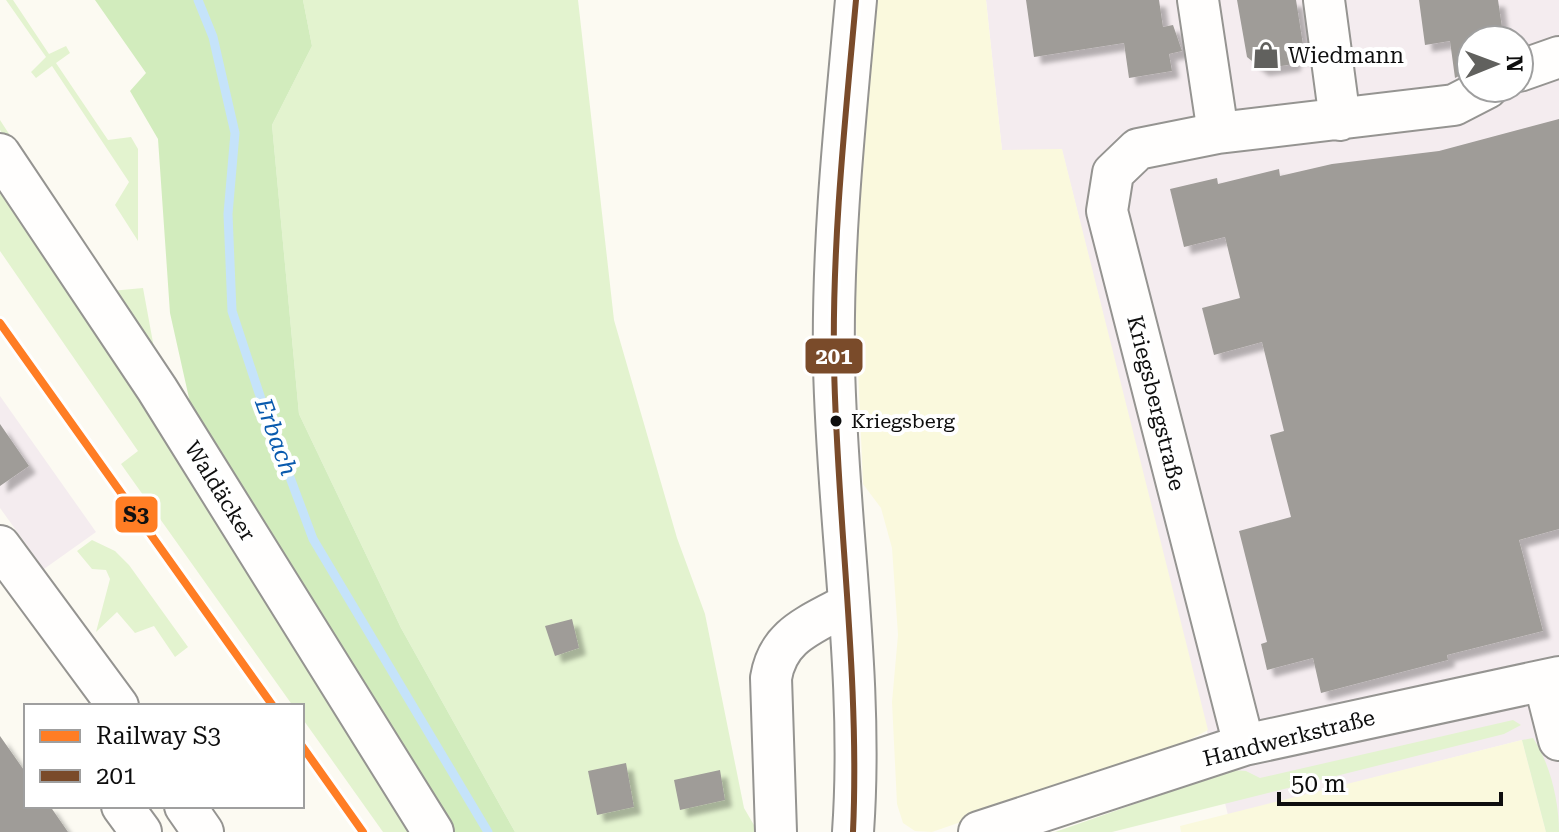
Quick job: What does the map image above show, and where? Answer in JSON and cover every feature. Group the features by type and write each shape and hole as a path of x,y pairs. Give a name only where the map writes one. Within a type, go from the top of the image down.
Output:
{"street":[{"path":"853,832 857,720 835,378 834,267 856,0"},
{"path":"1198,0 1218,133"},
{"path":"1324,0 1340,120"},
{"path":"1535,65 1559,57"},
{"name":"Kriegsbergstraße","path":"1244,745 1107,211 1113,173 1138,149 1218,133 1456,104"},
{"name":"Waldäcker","path":"0,154 157,389 433,832"},
{"path":"5,563 116,704"},
{"path":"776,832 771,678 774,658 787,639 848,604"},
{"path":"1552,679 1559,740"},
{"name":"Handwerkstraße","path":"979,832 1244,745 1552,679"},
{"path":"123,808 141,832"},
{"path":"186,808 203,832"}],"shaded area":[{"path":"986,0 1559,0 1559,832 1546,832 1522,740 1228,815 1062,150 1002,151"},
{"path":"0,396 96,532 44,569 0,508"}],"green space":[{"path":"6,0 13,0 49,54 66,46 70,53 56,63 108,140 131,137 138,149 138,241 115,205 129,182 52,66 36,78 31,72 46,57"},
{"path":"95,0 303,0 312,46 272,125 299,414 401,628 515,832 439,832 195,425 170,313 158,139 130,91 146,73"},
{"path":"303,0 578,0 614,320 677,538 705,614 744,808 758,832 515,832 401,628 299,414 272,125 312,46"},
{"path":"874,0 986,0 1002,150 1062,149 1208,730 1172,749 932,832 915,831 903,823 897,804 892,702 898,635 892,548 881,508 863,484 855,299 856,218"},
{"path":"0,120 111,291 143,288 154,348 108,294 0,130"},
{"path":"0,180 425,832 383,832 304,721 304,704 292,704 121,464 138,451 0,251"},
{"path":"92,540 115,551 129,565 188,647 175,657 154,626 135,633 117,612 96,632 110,579 106,570 92,569 77,551"},
{"path":"1513,720 1521,725 1504,734 1112,832 1055,832 1232,770 1246,771 1260,778"},
{"path":"1533,738 1552,783 1559,832 1546,832 1522,740"},
{"path":"1522,740 1546,832 1181,832 1180,826"}],"building":[{"path":"1026,0 1159,0 1163,27 1173,25 1182,51 1169,54 1172,71 1129,78 1124,43 1034,57"},
{"path":"1237,0 1296,0 1305,57 1294,58 1294,64 1262,69 1247,57"},
{"path":"1419,0 1498,0 1502,24 1455,24 1455,78 1450,41 1425,45"},
{"path":"1559,119 1559,529 1519,540 1543,631 1447,655 1448,660 1321,693 1313,658 1267,670 1261,644 1267,642 1239,531 1291,517 1270,435 1284,431 1262,342 1214,355 1202,308 1240,298 1225,237 1184,247 1170,189 1217,178 1218,184 1279,169 1280,176 1332,164 1439,151"},
{"path":"0,424 29,466 0,486"},
{"path":"572,619 579,648 555,656 545,626"},
{"path":"0,736 24,770 24,808 51,808 68,832 0,832"},
{"path":"626,763 634,807 597,815 588,771"},
{"path":"720,770 725,800 680,810 674,780"}],"waterway":[{"name":"Erbach","path":"198,0 213,37 235,133 228,214 232,311 263,405 313,539 488,832"}],"rail line":[{"name":"S3","path":"0,323 272,704"},
{"name":"S3","path":"304,749 363,832"}],"transit line":[{"name":"201","path":"853,832 851,656 836,423 834,319 840,182 856,0"}],"place":[{"name":"Wiedmann","path":"1266,55"},
{"name":"Kriegsberg","path":"836,421"}]}
